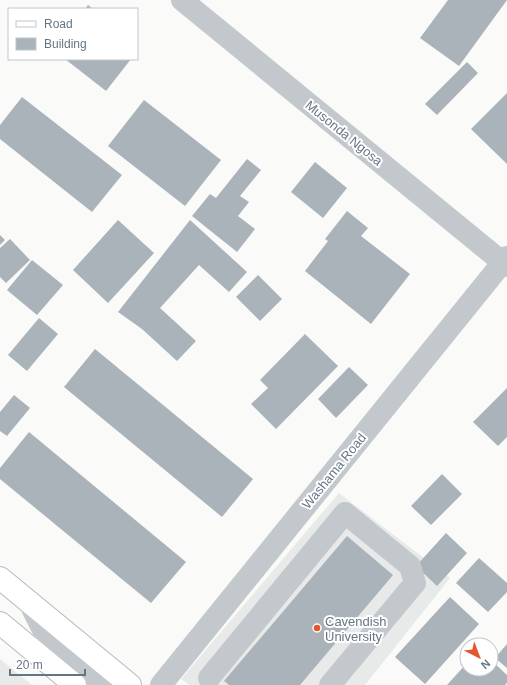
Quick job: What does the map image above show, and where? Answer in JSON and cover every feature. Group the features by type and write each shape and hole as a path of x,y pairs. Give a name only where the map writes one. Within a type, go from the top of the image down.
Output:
{"main road":[{"path":"0,578 130,685"},
{"path":"0,623 75,685"}],"street":[{"name":"Musonda Ngosa","path":"182,0 506,262"},
{"name":"Washama Road","path":"161,685 506,262"},
{"path":"183,658 213,682 345,513 410,566 415,583 330,685"},
{"path":"29,602 47,636 100,685"}],"shaded area":[{"name":"Cavendish University","path":"339,493 450,578 365,685 189,685 181,679"},
{"path":"0,659 32,685 0,685"}],"building":[{"path":"448,0 507,0 459,66 420,38"},
{"path":"66,60 130,60 106,91"},
{"path":"467,62 478,73 437,115 425,104"},
{"path":"507,93 507,164 471,129"},
{"path":"22,97 122,175 92,212 0,139 0,125"},
{"path":"144,100 221,160 185,206 108,146"},
{"path":"247,159 261,170 240,196 249,202 238,216 255,229 237,252 192,216 210,194 216,198"},
{"path":"315,162 347,188 323,218 291,192"},
{"path":"347,211 368,228 361,236 410,274 371,324 305,271 328,241 325,239"},
{"path":"118,220 154,253 108,303 73,270"},
{"path":"190,220 247,272 229,292 199,265 160,308 196,341 177,361 142,329 118,312"},
{"path":"0,235 5,240 0,245"},
{"path":"10,239 30,260 6,283 0,277 0,248"},
{"path":"32,260 63,285 37,315 7,290"},
{"path":"258,275 282,299 260,321 236,297"},
{"path":"39,318 58,334 27,371 8,355"},
{"path":"305,334 338,366 276,429 251,404 268,388 260,380"},
{"path":"95,349 253,479 222,517 64,387"},
{"path":"349,367 368,385 336,418 318,399"},
{"path":"507,388 507,437 498,446 473,422"},
{"path":"14,395 30,408 7,436 0,431 0,412"},
{"path":"29,432 186,562 151,603 0,479 0,468"},
{"path":"442,474 462,494 431,525 411,506"},
{"path":"446,533 467,553 437,586 416,566"},
{"path":"347,536 393,575 300,685 229,685 224,681"},
{"path":"479,558 507,583 507,592 488,612 456,583"},
{"path":"450,597 479,624 467,637 459,637 459,646 425,684 395,657"},
{"path":"507,644 507,668 499,661 499,653"},
{"path":"499,668 507,675 507,683 505,685 447,685 459,672 459,677 499,677"}],"place":[{"name":"Cavendish University","path":"317,628"}]}
